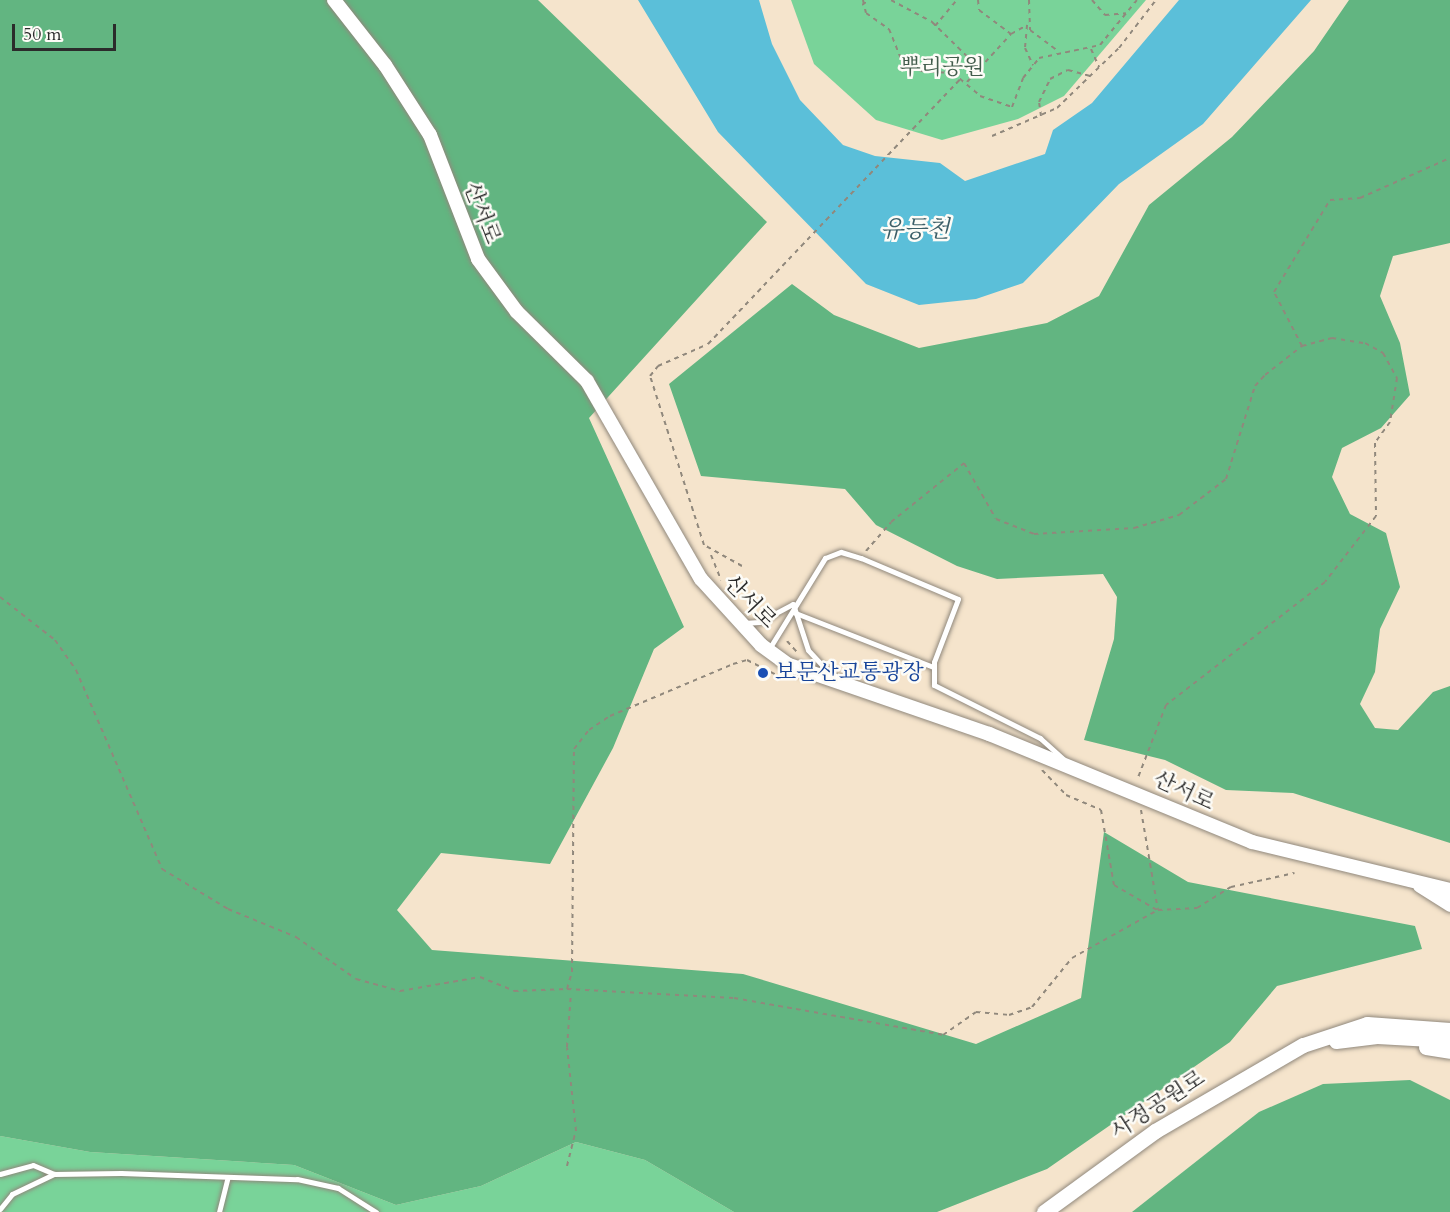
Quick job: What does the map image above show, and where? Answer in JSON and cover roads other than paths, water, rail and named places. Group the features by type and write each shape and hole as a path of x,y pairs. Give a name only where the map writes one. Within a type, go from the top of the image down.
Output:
{"main road":[{"path":"1420,885 1450,904"},
{"path":"1367,1024 1410,1017 1450,1019"},
{"name":"사정공원로","path":"1044,1212 1155,1131 1303,1045 1367,1024 1450,1030"},
{"name":"사정공원로","path":"1303,1045 1377,1036 1450,1040"},
{"path":"1303,1045 1413,1045 1450,1051"}],"street":[{"name":"산서로","path":"334,0 386,65 430,135 478,259 517,312 587,381 674,537 734,621 769,650 789,665 837,680 1071,766 1252,842 1420,885 1450,890"},
{"name":"산서로","path":"1420,885 1450,897"}],"lane":[{"path":"769,650 793,604 825,558 841,552 861,558 958,599 933,667 934,685 1040,738 1071,766"},
{"path":"734,621 759,622 793,604"},
{"path":"793,604 793,612 808,650 837,680"},
{"path":"793,612 933,667"},
{"path":"0,1173 33,1165 54,1174 297,1179 338,1188 376,1212"},
{"path":"0,1209 12,1194 54,1174"},
{"path":"219,1212 228,1177"}],"water":[{"name":"유등천","path":"638,0 759,0 772,44 800,100 843,145 875,156 940,163 965,181 1045,154 1053,130 1092,103 1179,0 1311,0 1203,124 1119,184 1023,283 976,299 919,305 866,284 718,132"}],"place":[{"name":"보문산교통광장","path":"763,673"}],"park label":[{"name":"뿌리공원","path":"942,68"}]}
